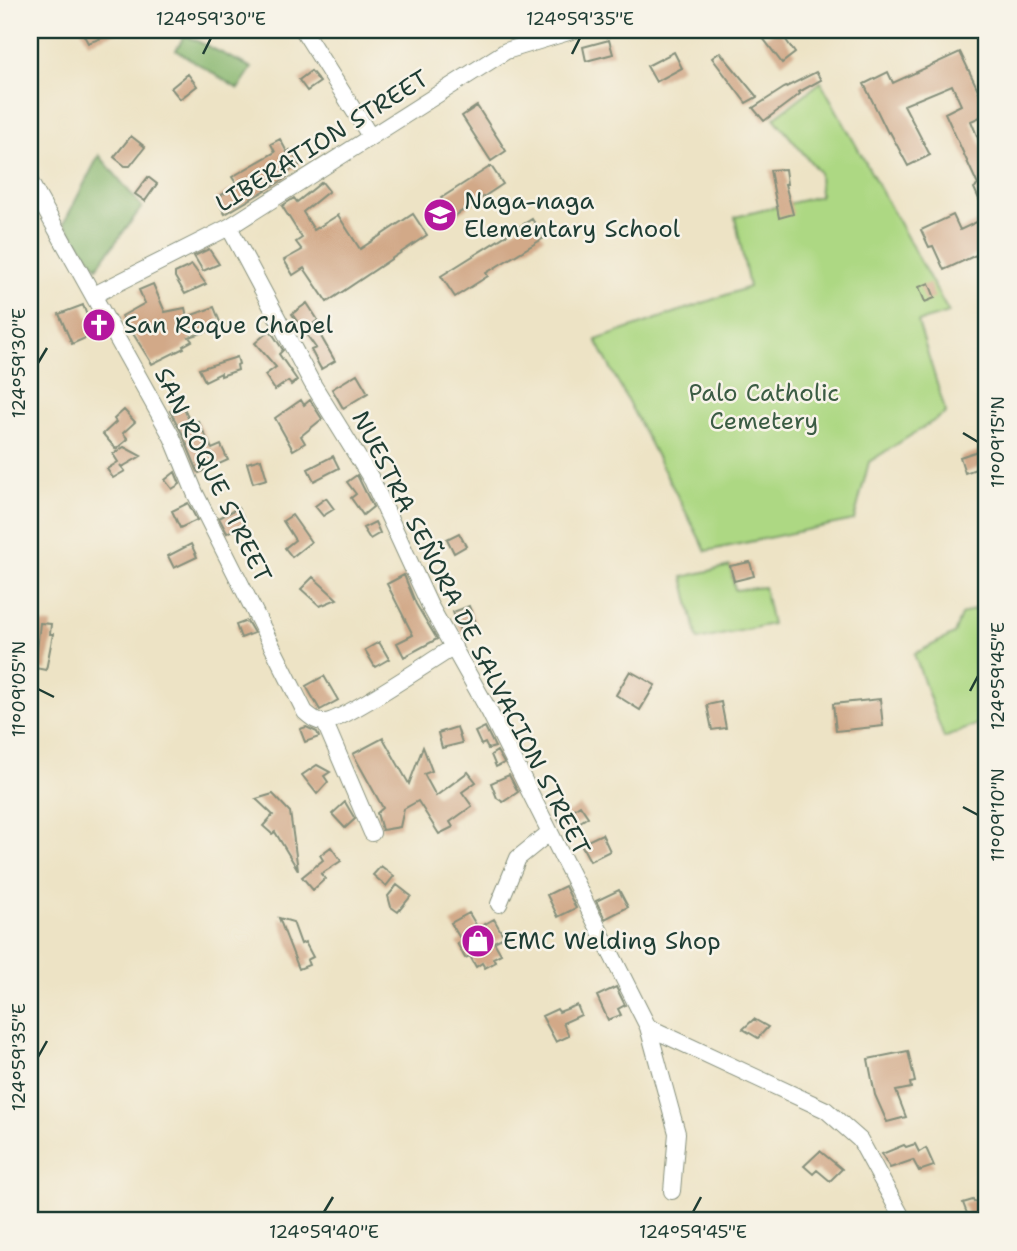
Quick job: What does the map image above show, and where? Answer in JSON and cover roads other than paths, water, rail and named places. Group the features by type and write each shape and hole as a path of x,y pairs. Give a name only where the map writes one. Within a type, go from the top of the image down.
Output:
{"street":[{"path":"303,30 370,136"},
{"name":"LIBERATION STREET","path":"94,295 229,227 506,51 575,30"},
{"name":"SAN ROQUE STREET","path":"30,182 172,437 195,493 305,712 326,723"},
{"name":"NUESTRA SEÑORA DE SALVACION STREET","path":"229,227 312,383 372,480 430,606 550,832 648,1027 677,1133 672,1191"},
{"path":"372,833 326,723 454,647"},
{"path":"499,904 518,858 550,832"},
{"path":"648,1027 826,1110 860,1140 904,1221"}],"place":[{"name":"Naga-naga Elementary School","path":"440,215"},
{"name":"San Roque Chapel","path":"99,325"},
{"name":"EMC Welding Shop","path":"478,941"}],"park label":[{"name":"Palo Catholic Cemetery","path":"764,407"}]}
